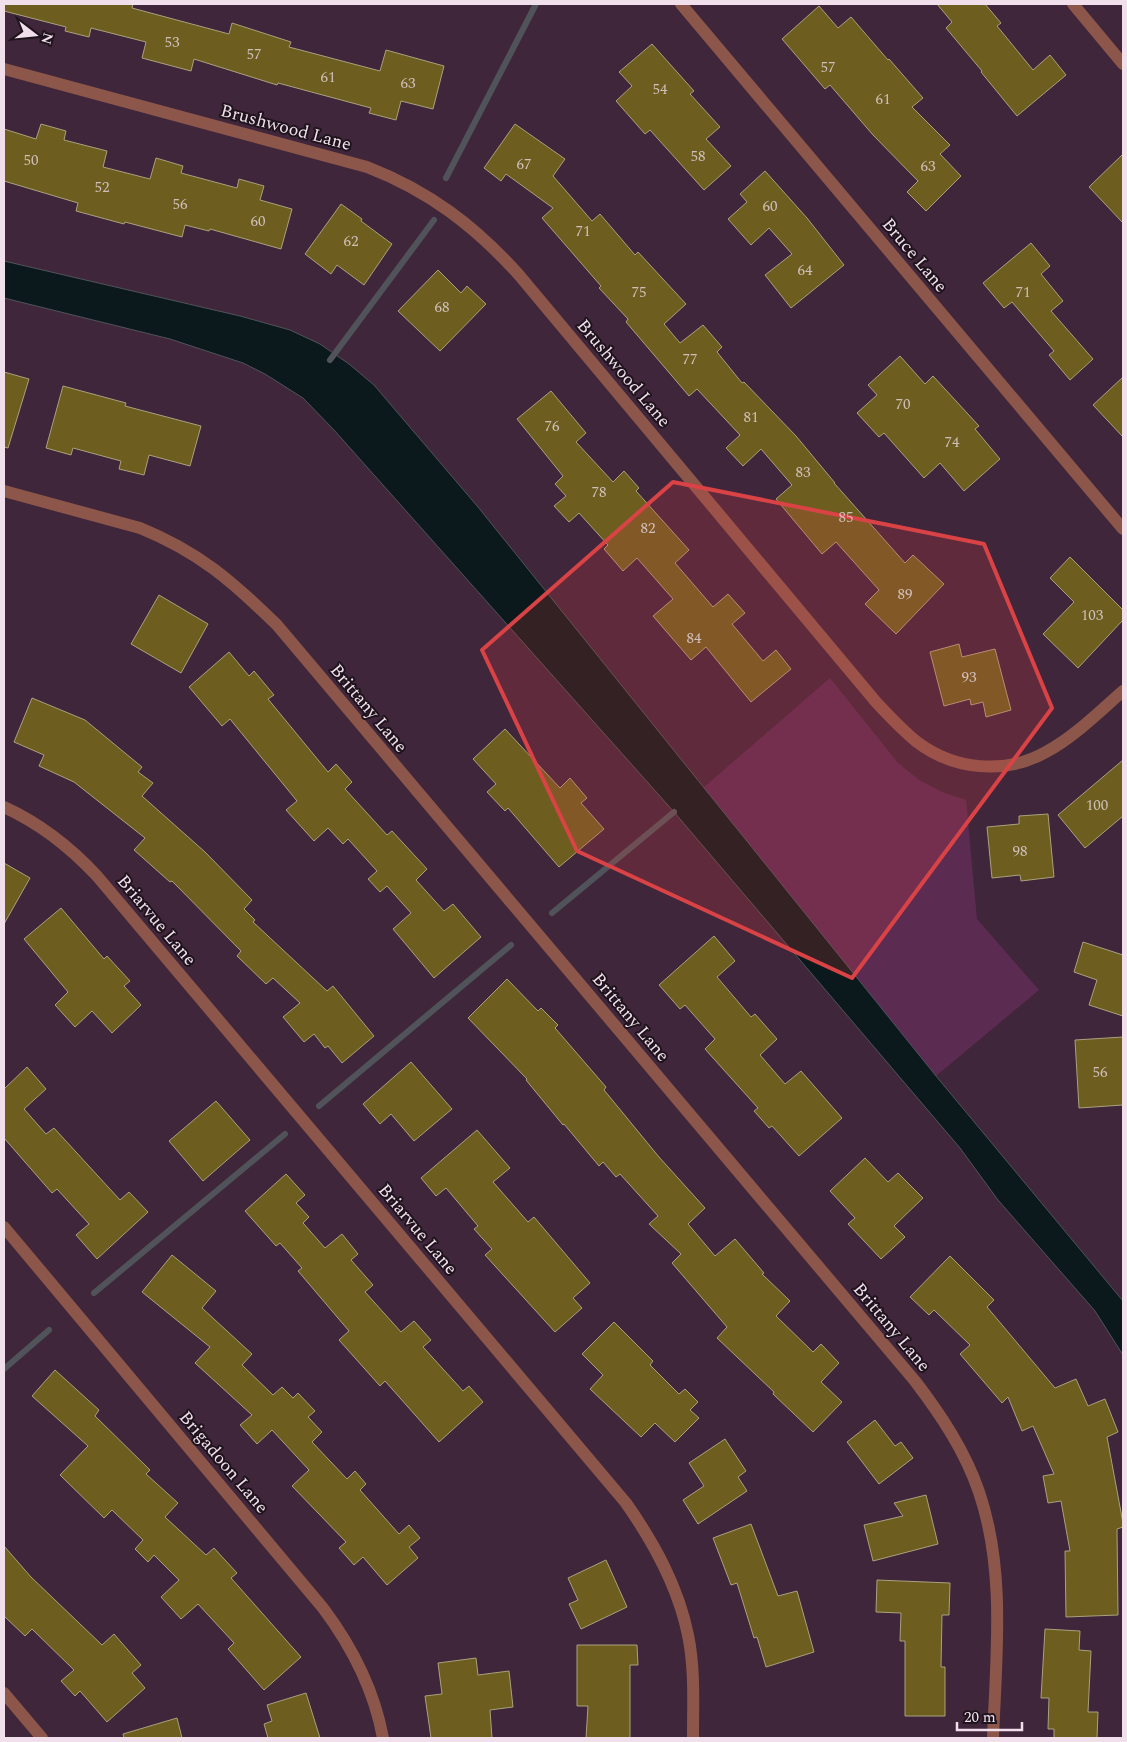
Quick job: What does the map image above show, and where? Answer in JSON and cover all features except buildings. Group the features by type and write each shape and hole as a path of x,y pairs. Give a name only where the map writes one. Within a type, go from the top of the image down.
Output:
{"street":[{"name":"Bruce Lane","path":"681,4 1123,529"},
{"path":"1073,4 1123,64"},
{"name":"Brushwood Lane","path":"4,69 367,167 404,183 448,209 484,238 519,275 876,702 905,732 932,751 961,764 1001,766 1021,763 1047,752 1062,742 1123,691"},
{"name":"Brittany Lane","path":"4,491 140,528 162,537 216,570 236,586 277,625 935,1407 953,1436 979,1492 993,1554 997,1614 993,1738"},
{"name":"Briarvue Lane","path":"4,807 49,833 97,876 626,1503 650,1538 668,1574 688,1635 692,1674 693,1738"},
{"name":"Brigadoon Lane","path":"4,1228 328,1614 354,1654 366,1679 375,1704 383,1738"},
{"path":"4,1693 42,1738"}],"highlighted area":[{"path":"673,482 984,544 1052,708 852,978 577,851 482,650"}],"shaded area":[{"path":"4,261 240,316 290,330 320,344 349,364 374,385 478,507 936,1076 1123,1301 1123,1355 1095,1311 998,1200 960,1148 674,812 334,430 303,398 265,374 243,363 170,339 4,298"},
{"path":"830,678 898,763 919,780 942,792 966,800 977,919 1039,990 936,1076 703,788"}],"waterway":[{"path":"446,178 536,4"},
{"path":"330,360 434,220"},
{"path":"552,913 674,812"},
{"path":"319,1106 511,945"},
{"path":"94,1293 285,1134"},
{"path":"4,1369 49,1330"}]}
